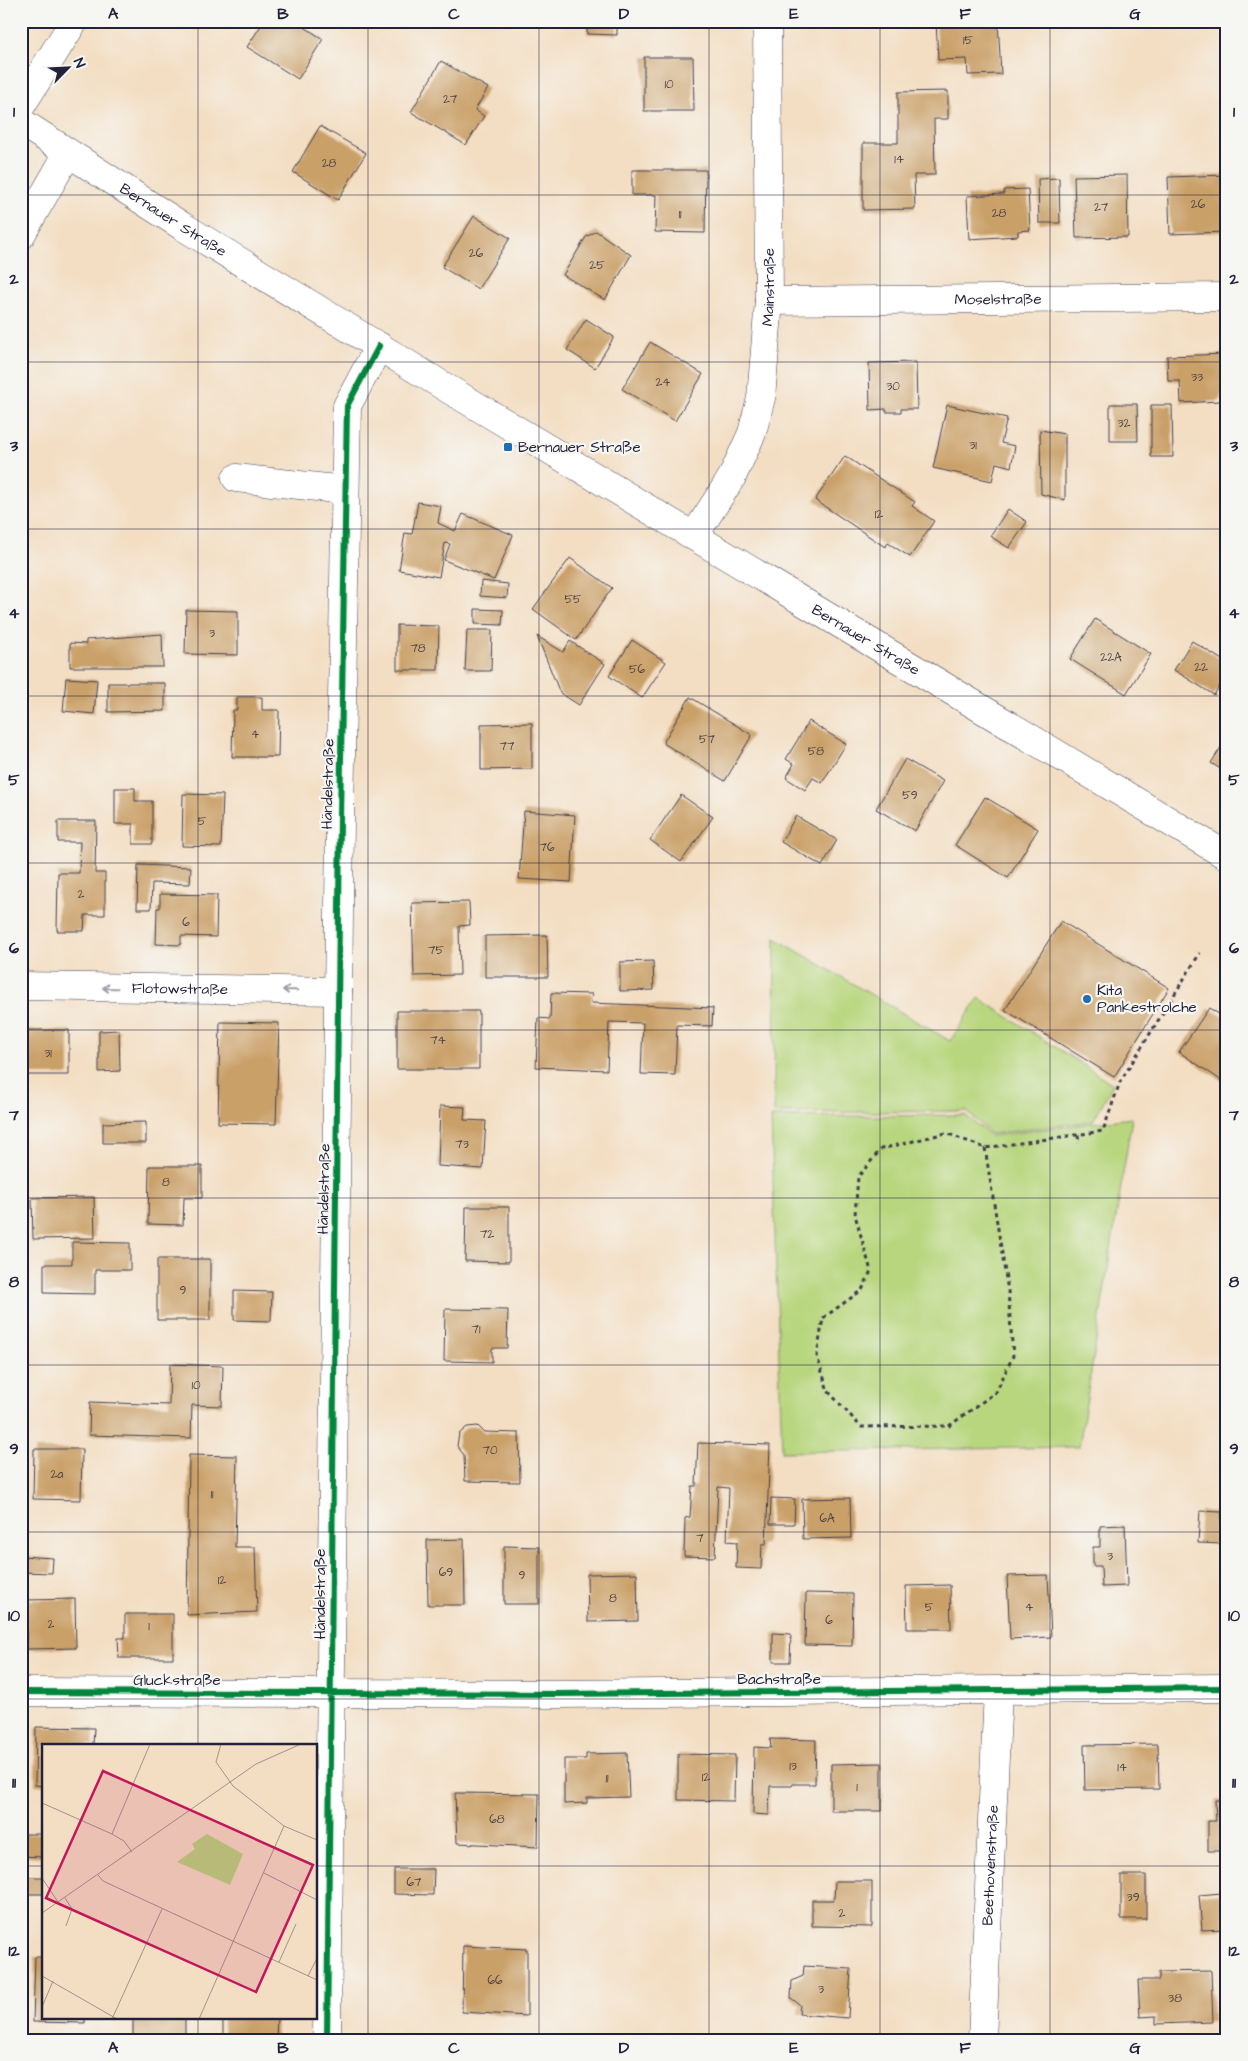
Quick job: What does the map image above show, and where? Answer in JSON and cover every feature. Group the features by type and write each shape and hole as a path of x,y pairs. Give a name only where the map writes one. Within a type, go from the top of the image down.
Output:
{"street":[{"path":"21,106 74,21"},
{"name":"Mainstraße","path":"694,536 732,477 752,433 761,398 769,301 766,21"},
{"name":"Bernauer Straße","path":"21,122 182,226 379,346 1227,856"},
{"path":"21,236 68,153"},
{"name":"Moselstraße","path":"769,301 1227,297"},
{"name":"Händelstraße","path":"327,2040 338,990 347,406 379,346"},
{"path":"236,478 345,490"},
{"name":"Flotowstraße","path":"21,986 338,990"},
{"name":"Bachstraße","path":"332,1693 998,1691 1227,1688"},
{"name":"Beethovenstraße","path":"982,2040 998,1691"},
{"name":"Gluckstraße","path":"21,1692 332,1693"}],"path":[{"path":"984,1148 1008,1291 1013,1356 996,1392 948,1426 861,1427 828,1391 816,1356 823,1318 862,1290 870,1271 855,1215 858,1177 881,1149 946,1133 984,1148 1103,1131 1120,1082 1200,953"},
{"path":"1078,1135 1079,1143"}],"green space":[{"path":"775,938 950,1041 979,998 1113,1084 1093,1121 991,1134 966,1111 774,1113"},
{"path":"965,1115 991,1136 1132,1118 1079,1447 782,1452 771,1117"}],"building":[{"path":"264,21 295,21 323,39 298,79 247,47"},
{"path":"587,21 617,21 617,35 587,34"},
{"path":"936,21 998,21 1001,74 968,75 967,59 938,60"},
{"path":"644,57 693,57 694,111 644,111"},
{"path":"441,61 488,88 475,110 484,116 466,145 411,112"},
{"path":"948,91 948,119 934,119 935,175 914,175 915,209 863,210 863,143 898,143 898,92"},
{"path":"320,126 366,153 338,200 293,172"},
{"path":"632,170 706,170 705,233 655,232 656,195 632,195"},
{"path":"1127,175 1128,237 1076,238 1074,176"},
{"path":"1227,175 1227,232 1170,234 1168,177"},
{"path":"1059,178 1060,223 1039,223 1038,179"},
{"path":"1028,189 1030,230 1018,231 1018,236 969,239 967,196 1004,194 1004,190"},
{"path":"474,216 510,238 478,289 442,267"},
{"path":"596,231 631,255 605,300 563,275 586,237"},
{"path":"586,319 614,337 595,368 567,350"},
{"path":"650,342 703,374 675,421 622,389"},
{"path":"1227,354 1227,373 1220,401 1181,403 1180,381 1168,381 1167,356"},
{"path":"916,362 917,409 901,409 901,412 886,412 886,409 870,410 869,363"},
{"path":"1110,404 1137,404 1138,441 1110,441"},
{"path":"947,405 1007,418 1001,443 1015,446 1011,467 996,463 992,481 933,468"},
{"path":"1151,405 1172,405 1173,457 1151,457"},
{"path":"1040,430 1065,434 1065,500 1041,494"},
{"path":"845,456 915,502 912,506 934,521 910,557 888,543 885,547 815,500"},
{"path":"418,502 441,506 438,523 455,531 463,514 513,535 494,580 444,560 450,544 445,543 439,577 399,570 405,533 412,534"},
{"path":"1008,509 1027,522 1009,548 990,536"},
{"path":"570,558 612,588 576,640 533,609"},
{"path":"481,581 508,584 507,598 480,596"},
{"path":"475,609 503,610 502,625 475,624"},
{"path":"186,610 238,611 238,655 185,654"},
{"path":"1095,619 1151,654 1126,694 1070,659"},
{"path":"397,625 439,626 438,670 397,670"},
{"path":"467,630 492,630 491,671 465,671"},
{"path":"162,634 163,667 70,667 70,643 86,644 86,640"},
{"path":"537,636 563,652 570,641 605,664 579,705 560,693"},
{"path":"632,640 666,662 642,698 609,676"},
{"path":"1192,641 1227,663 1227,675 1214,695 1174,670"},
{"path":"66,678 97,680 94,714 63,711"},
{"path":"108,683 165,683 165,711 108,712"},
{"path":"237,697 262,697 262,710 279,710 278,757 232,757 233,710 237,710"},
{"path":"690,697 752,735 725,781 663,743"},
{"path":"809,721 846,744 822,783 813,778 805,790 786,778 794,764 786,759"},
{"path":"532,723 532,769 481,770 481,724"},
{"path":"1227,738 1227,773 1211,763"},
{"path":"905,759 943,781 915,831 876,809"},
{"path":"115,788 135,788 135,801 152,801 152,844 133,844 133,824 115,824"},
{"path":"183,794 223,795 221,847 182,846"},
{"path":"681,795 713,817 681,862 650,840"},
{"path":"985,797 1038,829 1008,878 955,845"},
{"path":"524,811 575,815 571,882 519,879"},
{"path":"796,816 837,840 822,866 781,842"},
{"path":"58,821 96,821 95,873 105,873 105,915 85,915 84,931 57,931 58,873 79,873 80,842 58,842"},
{"path":"138,865 191,867 190,884 152,883 151,909 137,909"},
{"path":"160,894 217,895 216,937 181,936 181,945 156,944 157,908 160,908"},
{"path":"469,902 470,925 459,926 460,975 414,976 412,903"},
{"name":"Kita Pankestrolche","path":"1061,921 1169,988 1114,1077 1005,1010"},
{"path":"547,935 548,977 485,977 485,936"},
{"path":"653,961 654,990 620,991 620,962"},
{"path":"551,993 592,994 591,1003 713,1008 712,1026 677,1025 675,1075 641,1074 643,1023 609,1022 607,1070 536,1067 538,1018 550,1019"},
{"path":"1209,1008 1227,1019 1227,1080 1225,1083 1179,1052"},
{"path":"397,1011 479,1011 479,1069 397,1069"},
{"path":"220,1022 279,1023 276,1124 218,1123"},
{"path":"27,1030 69,1030 69,1075 27,1075"},
{"path":"119,1030 120,1071 99,1072 99,1031"},
{"path":"440,1106 465,1107 464,1120 486,1121 483,1169 438,1166"},
{"path":"146,1122 146,1143 103,1143 103,1123"},
{"path":"149,1166 202,1166 202,1198 184,1198 183,1225 148,1224"},
{"path":"94,1197 95,1238 33,1239 32,1198"},
{"path":"466,1207 509,1207 509,1262 465,1261"},
{"path":"72,1242 130,1243 130,1270 95,1270 95,1294 44,1293 44,1264 72,1264"},
{"path":"157,1259 210,1259 210,1320 157,1320"},
{"path":"234,1291 272,1292 271,1321 234,1320"},
{"path":"445,1309 508,1310 507,1348 492,1348 492,1362 444,1361"},
{"path":"170,1364 223,1366 222,1406 192,1405 191,1438 89,1435 90,1402 169,1405"},
{"path":"478,1426 484,1432 519,1433 520,1482 465,1481 464,1455 457,1446 459,1434 467,1427"},
{"path":"698,1443 770,1445 766,1544 762,1544 761,1569 736,1568 737,1542 727,1541 729,1488 718,1487 715,1557 684,1556 685,1518 690,1517 692,1486 696,1486"},
{"path":"34,1449 82,1449 81,1500 33,1499"},
{"path":"189,1455 237,1456 235,1547 255,1547 257,1612 187,1615"},
{"path":"771,1498 795,1499 794,1524 770,1524"},
{"path":"850,1498 851,1538 803,1539 802,1499"},
{"path":"1200,1511 1222,1512 1221,1522 1226,1522 1224,1544 1198,1543"},
{"path":"1125,1525 1127,1586 1102,1587 1101,1566 1093,1566 1093,1547 1100,1547 1100,1526"},
{"path":"464,1539 465,1605 428,1605 427,1540"},
{"path":"504,1546 539,1547 539,1604 504,1604"},
{"path":"21,1556 53,1558 52,1573 21,1572"},
{"path":"637,1573 638,1621 588,1622 587,1574"},
{"path":"1048,1575 1051,1637 1010,1639 1007,1576"},
{"path":"950,1585 951,1629 907,1629 906,1586"},
{"path":"806,1593 853,1594 852,1646 805,1645"},
{"path":"75,1599 76,1648 27,1649 25,1600"},
{"path":"125,1614 173,1614 173,1658 119,1658 118,1638 125,1638"},
{"path":"773,1633 791,1634 790,1662 773,1662"},
{"path":"36,1727 94,1728 93,1744 42,1744 42,1786 35,1785"},
{"path":"770,1739 816,1740 815,1784 770,1786 769,1815 753,1814 754,1747 771,1748"},
{"path":"1158,1744 1159,1789 1085,1790 1084,1745"},
{"path":"627,1753 629,1797 587,1798 587,1803 564,1804 564,1759 586,1759 586,1754"},
{"path":"678,1754 735,1755 734,1801 678,1800"},
{"path":"882,1763 882,1811 831,1811 831,1764"},
{"path":"455,1793 539,1794 538,1847 457,1843"},
{"path":"1215,1800 1227,1800 1227,1851 1208,1851 1208,1821 1216,1821"},
{"path":"21,1834 42,1834 42,1857 21,1856"},
{"path":"394,1869 434,1869 433,1895 394,1894"},
{"path":"1121,1875 1146,1875 1146,1919 1121,1919"},
{"path":"23,1877 42,1877 42,1894 24,1894"},
{"path":"835,1881 872,1881 872,1927 812,1926 812,1900 834,1900"},
{"path":"1222,1893 1224,1929 1202,1930 1199,1895"},
{"path":"463,1946 527,1949 527,2016 462,2012"},
{"path":"35,1957 42,1957 42,2018 85,2018 85,2023 33,2022"},
{"path":"804,1966 851,1969 848,2018 799,2014 800,2005 791,1998 792,1981 803,1976"},
{"path":"1211,1971 1213,2022 1156,2024 1156,2016 1140,2017 1138,1980 1159,1980 1159,1972"},
{"path":"133,2018 185,2018 185,2040 133,2040"},
{"path":"223,2018 277,2018 276,2040 223,2040"}],"cycle path":[{"path":"327,2040 340,817 347,406 379,346"},
{"path":"21,1692 558,1694 1227,1688"}],"place":[{"name":"Bernauer Straße","path":"508,447"},
{"name":"Kita Pankestrolche","path":"1087,999"}]}
